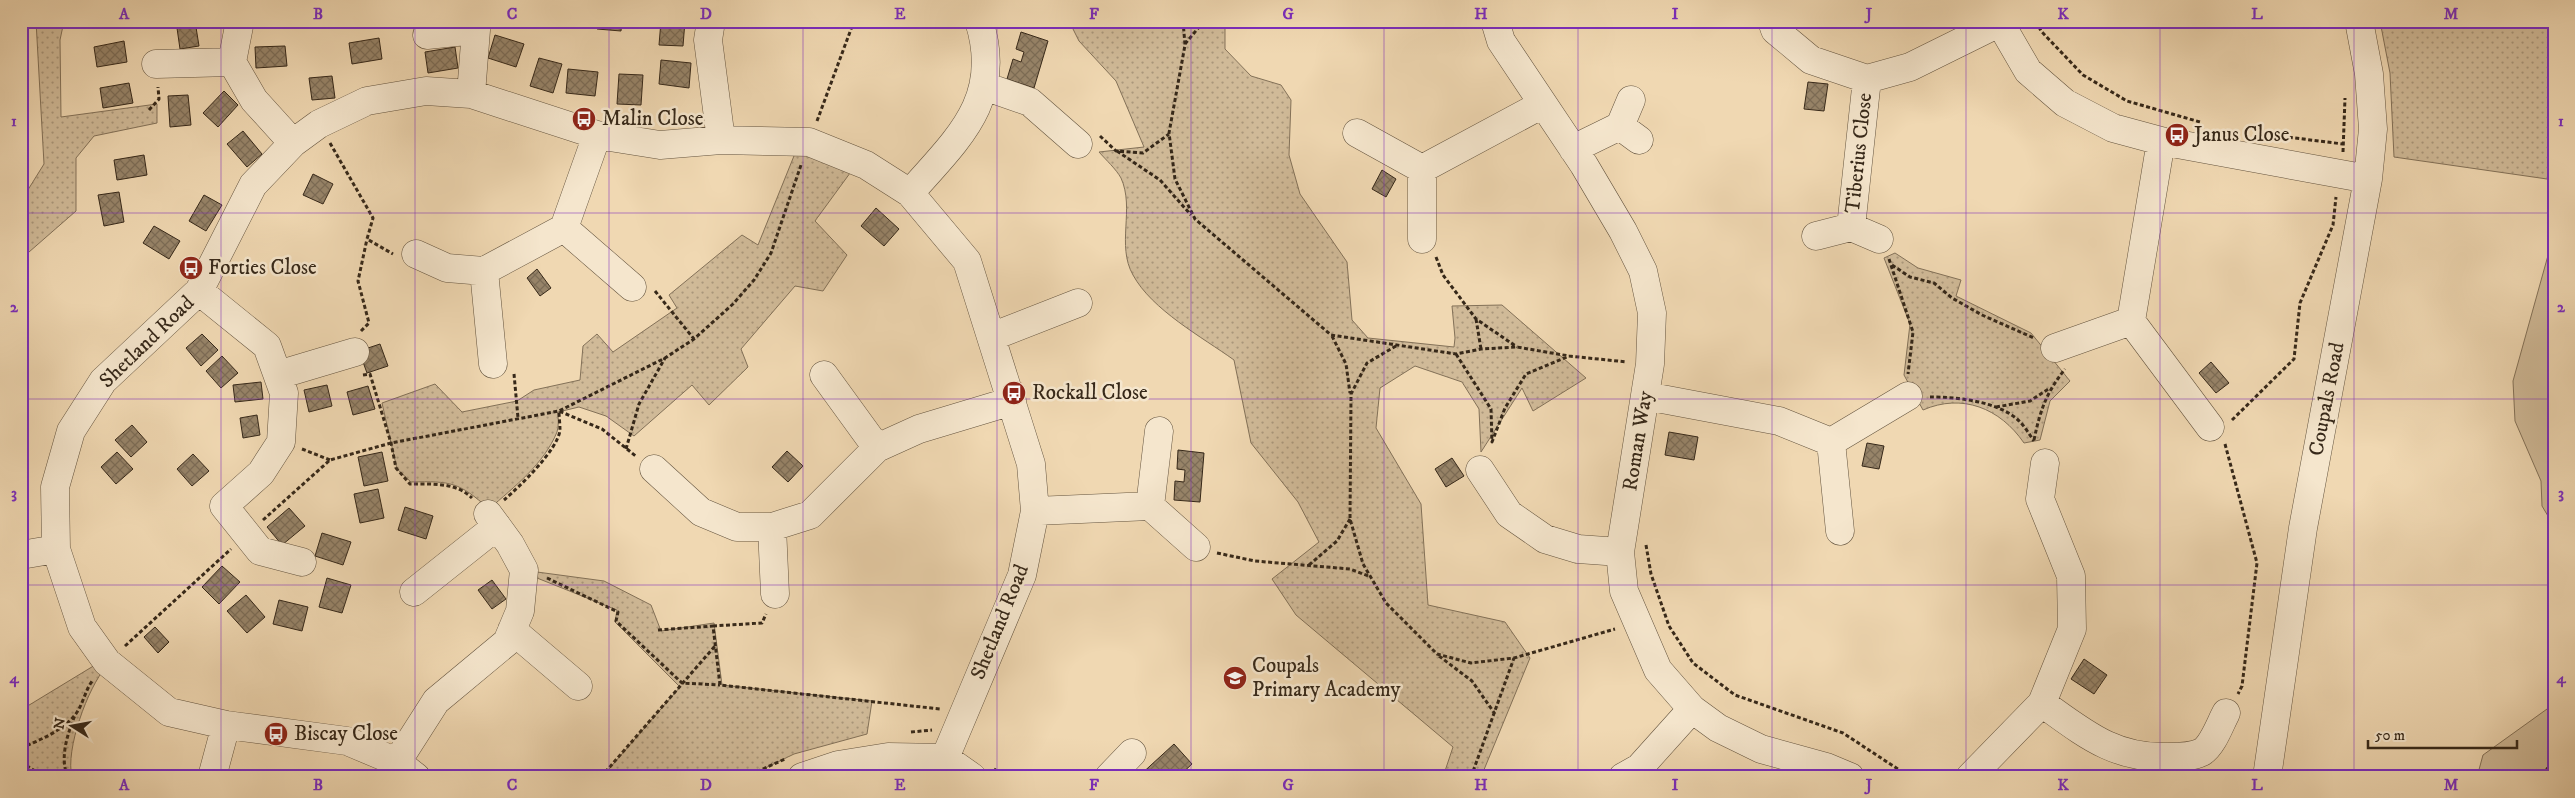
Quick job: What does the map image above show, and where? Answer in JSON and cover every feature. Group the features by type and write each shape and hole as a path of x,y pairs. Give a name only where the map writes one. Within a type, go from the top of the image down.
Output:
{"street":[{"path":"240,21 232,62 254,100 293,143"},
{"path":"711,21 708,40 721,140"},
{"path":"910,193 970,124 984,86 986,60 979,21"},
{"name":"Roman Way","path":"1495,21 1501,41 1573,149 1623,231 1643,271 1652,313 1650,364 1620,552 1624,591 1658,670 1692,709 1718,728 1761,749 1826,767 1850,777"},
{"name":"Tiberius Close","path":"1772,21 1775,30 1811,60 1867,79 1910,67 1999,22"},
{"name":"Coupals Road","path":"2267,777 2303,528 2368,179 2373,129 2369,74 2359,21"},
{"path":"1999,22 2028,71 2065,103 2113,128 2161,141 2368,179"},
{"path":"427,35 476,30 471,94"},
{"path":"156,64 232,62"},
{"name":"Tiberius Close","path":"1851,227 1867,79"},
{"path":"984,86 1030,102 1078,144"},
{"name":"Shetland Road","path":"407,769 347,741 226,725 169,712 107,662 82,626 56,549 55,487 71,432 103,381 199,291 253,185 293,143 319,124 368,101 426,91 471,94 596,135 660,145 721,140 809,142 866,165 910,193 967,261 1031,464 1035,511 1022,575 945,758"},
{"path":"1573,149 1630,133 1631,100"},
{"path":"1422,169 1543,104"},
{"path":"1357,133 1422,169"},
{"path":"416,254 446,268 484,271 564,228 596,135"},
{"path":"2161,141 2131,321 2221,430"},
{"path":"1422,169 1422,239"},
{"path":"1816,236 1851,227 1879,239"},
{"path":"564,228 632,287"},
{"path":"484,271 493,364"},
{"path":"199,291 267,346 284,392 281,442 262,473 224,506 245,536 260,551 302,562"},
{"path":"991,337 1078,303"},
{"path":"2061,346 2131,321"},
{"path":"278,375 355,352"},
{"path":"824,375 877,448"},
{"path":"1646,396 1779,421 1831,442"},
{"path":"1831,442 1908,396"},
{"path":"654,469 701,512 738,527 772,527 810,515 877,448 919,429 1012,401"},
{"path":"1150,506 1159,431"},
{"path":"1831,442 1840,531"},
{"path":"1970,777 2042,703 2072,629 2071,576 2040,499 2039,452"},
{"path":"1480,470 1509,514 1545,539 1578,549 1620,552"},
{"path":"1035,511 1150,506 1196,548"},
{"path":"407,769 436,701 507,642 520,611 524,570 510,544 493,520 414,592"},
{"path":"772,527 775,594"},
{"path":"21,554 56,549"},
{"path":"512,630 578,686"},
{"path":"2042,703 2100,744 2124,753 2150,758 2184,757 2202,752 2210,742 2231,704"},
{"path":"1623,777 1639,768 1692,709"},
{"path":"212,777 226,725"},
{"path":"1109,777 1132,753"},
{"path":"795,767 838,765 888,757 945,758 972,777"}],"path":[{"path":"68,777 65,770 66,747 75,715 87,688 107,662 330,460 391,444 559,411 665,358 694,339 743,292 754,280 770,253 854,21"},
{"path":"1183,21 1185,45 1169,133 1175,179 1195,220"},
{"path":"1185,45 1204,21"},
{"path":"2036,21 2041,31 2083,75 2128,100 2202,122"},
{"path":"319,124 373,218 358,281 369,323 356,337 355,352 361,375 370,374 391,444 396,468 410,484 440,484 466,492 493,520 546,456 560,432 559,411"},
{"path":"1078,144 1096,133 1116,151 1160,180 1195,220 1331,335 1346,364 1350,394 1350,518 1363,564 1386,603 1437,654 1472,681 1495,714"},
{"path":"1116,151 1143,154 1169,133"},
{"path":"2255,133 2343,144"},
{"path":"2231,704 2242,686 2257,563 2221,430 2294,359 2300,302 2333,225 2339,173"},
{"path":"367,239 406,262 416,254"},
{"path":"1422,239 1432,249 1443,275 1476,319 1517,347"},
{"path":"1879,239 1892,265 1913,332 1908,374 1908,396 1944,397 1995,407 2017,419 2039,452"},
{"path":"1892,265 1910,277 1934,283 1952,298 1982,315 2061,346 2068,365 2050,388 2040,411 2039,452"},
{"path":"632,287 657,291 694,339"},
{"path":"2554,292 2554,299"},
{"path":"1476,319 1481,349"},
{"path":"1331,335 1456,354 1481,349 1517,347 1569,356 1650,364"},
{"path":"1350,394 1367,363 1396,346"},
{"path":"1456,354 1491,410 1492,442 1505,408 1526,374 1569,356"},
{"path":"626,449 639,404 665,358"},
{"path":"493,364 512,362 518,418"},
{"path":"1995,407 2030,401 2050,388"},
{"path":"559,411 602,429 654,469"},
{"path":"281,442 330,460"},
{"path":"1308,565 1337,541 1350,518"},
{"path":"1645,539 1651,574 1669,626 1692,663 1736,695 1843,733 1910,777"},
{"path":"1196,548 1255,562 1350,569 1371,578"},
{"path":"524,570 540,575 618,612 616,621 682,683 720,685 948,710"},
{"path":"658,630 762,623 775,594"},
{"path":"1437,654 1471,663 1514,658 1637,623"},
{"path":"712,626 720,685"},
{"path":"601,777 715,646"},
{"path":"1471,777 1514,658"},
{"path":"21,748 47,737 75,715"},
{"path":"2543,777 2554,755"},
{"path":"21,762 44,777"},
{"path":"745,777 795,767"}],"green space":[{"path":"36,21 64,21 60,40 61,117 157,104 157,123 94,136 76,158 76,211 21,259 21,201 44,164"},
{"path":"1069,21 1225,21 1225,49 1251,76 1281,85 1291,100 1289,155 1300,194 1347,262 1352,320 1368,338 1454,347 1452,306 1502,305 1586,378 1533,411 1522,388 1481,452 1479,409 1462,382 1415,366 1380,388 1376,428 1421,504 1428,605 1505,622 1530,658 1481,777 1443,777 1453,747 1296,615 1272,579 1319,542 1298,502 1251,443 1234,360 1165,311 1141,288 1133,275 1126,252 1125,190 1119,175 1099,152 1144,147 1116,81 1079,41"},
{"path":"2380,21 2554,21 2554,180 2394,157 2390,73"},
{"path":"798,146 853,169 815,221 847,255 823,291 795,286 741,349 748,367 709,405 692,385 634,436 606,416 579,407 558,412 557,432 544,454 518,483 489,509 462,488 445,483 411,482 397,469 382,403 435,384 462,412 517,401 534,390 580,380 583,346 597,334 613,352 677,308 669,295 742,235 758,245"},
{"path":"2554,234 2554,526 2542,506 2541,481 2515,421 2513,381"},
{"path":"1895,253 1918,268 1961,280 1956,296 2031,333 2070,381 2050,401 2040,440 2024,443 2004,421 1979,407 1952,403 1923,410 1904,375 1910,324 1884,258"},
{"path":"537,572 604,581 651,605 661,631 714,623 722,685 872,701 867,734 794,754 747,777 602,777 680,687 615,622 617,610 537,578"},
{"path":"100,662 106,667 99,676 85,703 80,719 72,751 72,777 21,777 21,710"},
{"path":"2554,704 2554,777 2477,777 2483,755"},
{"path":"867,771 931,774 936,777 849,777"}],"building":[{"path":"120,21 151,21 151,24 121,26"},
{"path":"176,21 195,21 199,46 180,49"},
{"path":"598,21 622,21 621,31 597,29"},
{"path":"661,21 685,21 683,46 659,45"},
{"path":"1021,32 1048,41 1034,88 1007,79 1013,59 1021,62 1024,52 1016,49"},
{"path":"495,35 524,44 516,67 488,58"},
{"path":"379,38 382,59 352,64 349,43"},
{"path":"124,41 127,62 97,67 94,47"},
{"path":"285,46 287,66 256,68 255,47"},
{"path":"455,47 458,68 428,73 425,52"},
{"path":"539,58 562,64 553,93 530,86"},
{"path":"661,60 691,63 689,88 659,84"},
{"path":"568,69 598,72 595,96 566,93"},
{"path":"619,74 643,75 641,105 617,104"},
{"path":"332,76 335,98 312,100 309,78"},
{"path":"1808,82 1828,84 1824,111 1804,109"},
{"path":"129,83 133,103 103,108 100,88"},
{"path":"224,91 238,105 218,127 203,113"},
{"path":"188,95 191,125 170,127 168,96"},
{"path":"243,131 262,154 247,167 227,144"},
{"path":"144,155 147,175 117,180 114,160"},
{"path":"1382,170 1396,179 1386,197 1372,189"},
{"path":"313,174 333,184 323,204 303,195"},
{"path":"119,192 124,222 104,226 98,195"},
{"path":"204,195 222,205 206,231 189,221"},
{"path":"876,208 899,229 884,246 861,226"},
{"path":"154,226 180,241 169,259 143,243"},
{"path":"537,269 551,288 540,296 527,278"},
{"path":"202,334 218,350 201,366 186,348"},
{"path":"380,344 388,366 367,373 359,351"},
{"path":"222,356 238,373 221,388 206,371"},
{"path":"2211,362 2229,383 2216,393 2199,373"},
{"path":"261,382 263,399 235,402 233,385"},
{"path":"327,385 332,406 309,412 304,390"},
{"path":"368,386 375,409 353,415 347,392"},
{"path":"257,415 260,435 243,438 240,418"},
{"path":"132,425 147,442 131,457 115,440"},
{"path":"1669,432 1698,437 1694,460 1665,455"},
{"path":"1867,443 1884,446 1879,469 1862,466"},
{"path":"1178,450 1204,453 1200,502 1174,500 1175,481 1184,482 1185,470 1177,469"},
{"path":"787,451 803,466 788,482 772,467"},
{"path":"117,452 133,469 116,484 101,467"},
{"path":"382,452 388,481 364,486 358,457"},
{"path":"193,454 209,471 192,486 177,469"},
{"path":"1452,458 1464,476 1446,487 1435,469"},
{"path":"378,489 384,518 360,523 354,494"},
{"path":"405,507 433,516 426,539 398,530"},
{"path":"289,508 305,526 282,545 267,527"},
{"path":"322,533 351,542 343,565 315,556"},
{"path":"222,566 240,582 219,604 202,587"},
{"path":"327,578 351,585 342,613 319,607"},
{"path":"492,580 506,599 492,609 478,590"},
{"path":"246,595 265,617 247,633 227,611"},
{"path":"279,600 308,607 302,631 273,624"},
{"path":"155,627 169,642 158,653 144,637"},
{"path":"2084,659 2107,675 2094,694 2071,679"},
{"path":"1174,744 1192,764 1178,777 1138,777"}],"place":[{"name":"Malin Close","path":"584,119"},
{"name":"Janus Close","path":"2177,135"},
{"name":"Forties Close","path":"191,268"},
{"name":"Rockall Close","path":"1014,393"},
{"name":"Coupals Primary Academy","path":"1235,678"},
{"name":"Biscay Close","path":"276,734"}]}
